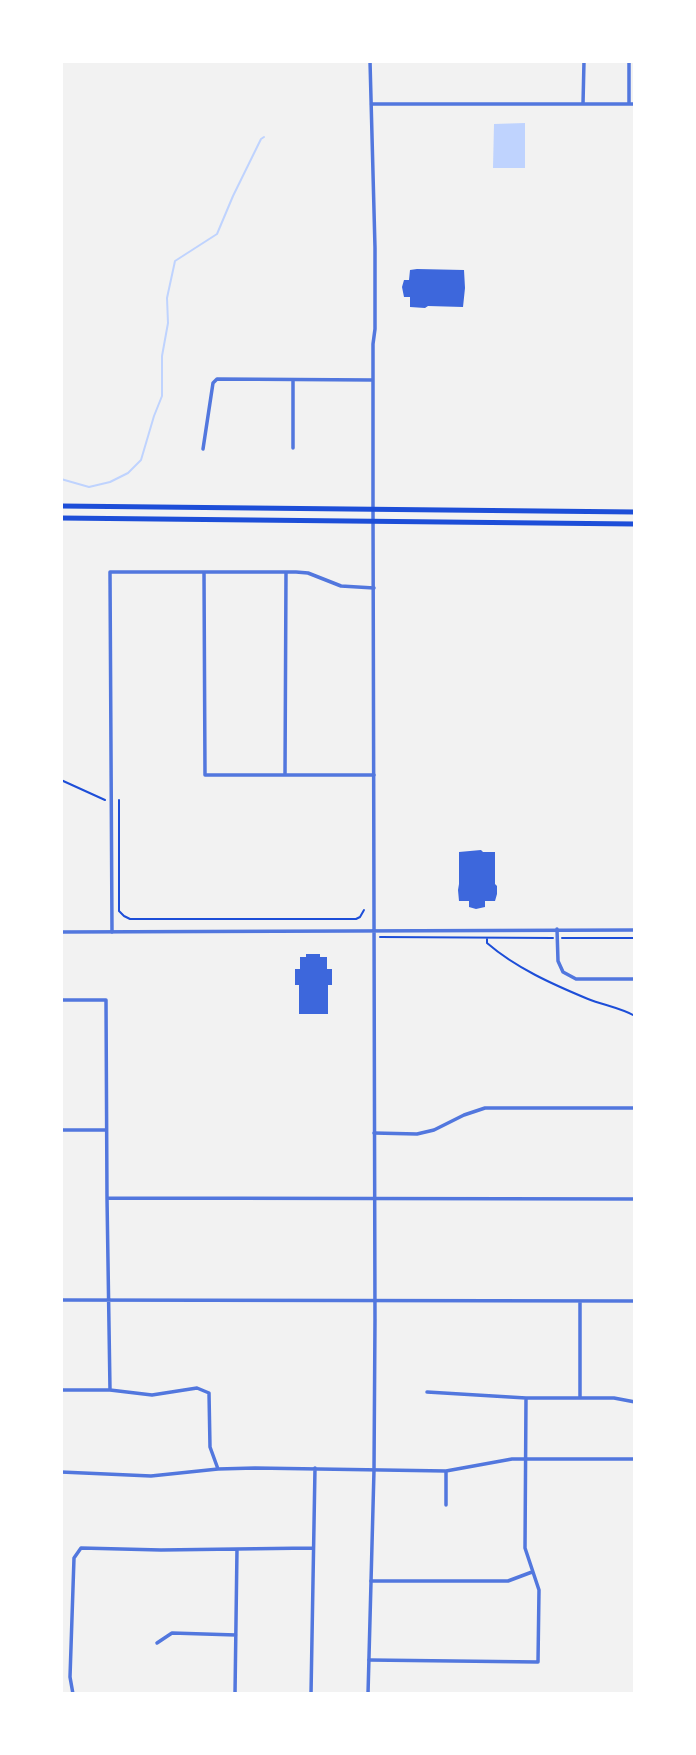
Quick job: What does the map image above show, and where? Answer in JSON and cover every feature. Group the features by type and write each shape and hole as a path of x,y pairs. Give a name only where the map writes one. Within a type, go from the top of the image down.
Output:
{"highway":[{"path":"61,506 635,512"},
{"path":"61,518 635,524"}],"street":[{"path":"368,1694 375,1300 375,257 370,61"},
{"path":"583,61 583,104"},
{"path":"372,104 632,104 629,61"},
{"path":"203,449 213,383 218,379 373,380"},
{"path":"293,380 293,448"},
{"path":"112,932 110,572 308,573 341,586 374,588"},
{"path":"204,572 205,775 374,775"},
{"path":"285,775 286,572"},
{"path":"557,929 558,961 563,972 576,979 635,979"},
{"path":"61,932 635,930"},
{"path":"61,1000 106,1000 110,1390"},
{"path":"374,1133 417,1134 485,1108 635,1108"},
{"path":"61,1130 106,1130"},
{"path":"107,1198 635,1199"},
{"path":"61,1300 635,1301"},
{"path":"580,1301 580,1397"},
{"path":"61,1390 110,1390 152,1395 197,1388 209,1393 210,1447 218,1469"},
{"path":"426,1392 526,1398 614,1398 635,1402"},
{"path":"369,1660 538,1662 539,1590 525,1548 526,1398"},
{"path":"61,1472 151,1476 218,1469 457,1471 499,1460 635,1459"},
{"path":"311,1694 314,1468"},
{"path":"446,1471 446,1505"},
{"path":"73,1694 70,1676 74,1559 81,1548 312,1548"},
{"path":"234,1694 237,1548"},
{"path":"371,1581 508,1581 533,1572"},
{"path":"157,1643 172,1633 236,1635"}],"path":[{"path":"61,780 105,800"},
{"path":"119,800 119,911 130,919 356,919 365,910"},
{"path":"374,937 635,938"},
{"path":"486,937 487,943 521,969 635,1016"}],"water":[{"path":"525,123 525,168 493,168 494,124"}],"building":[{"path":"410,270 464,270 463,307 410,307 410,297 404,297 402,287 404,280 409,280"},
{"path":"459,852 495,852 497,894 495,901 485,901 485,907 476,909 469,907 469,901 459,901"},
{"path":"306,954 327,957 327,969 332,969 332,985 328,985 328,1014 299,1014 299,985 295,985 295,969 300,969 300,957 306,957"}],"waterway":[{"path":"61,479 89,487 110,482 128,473 141,460 162,396 162,356 168,323 167,298 175,261 217,234 233,196 264,137"}]}
